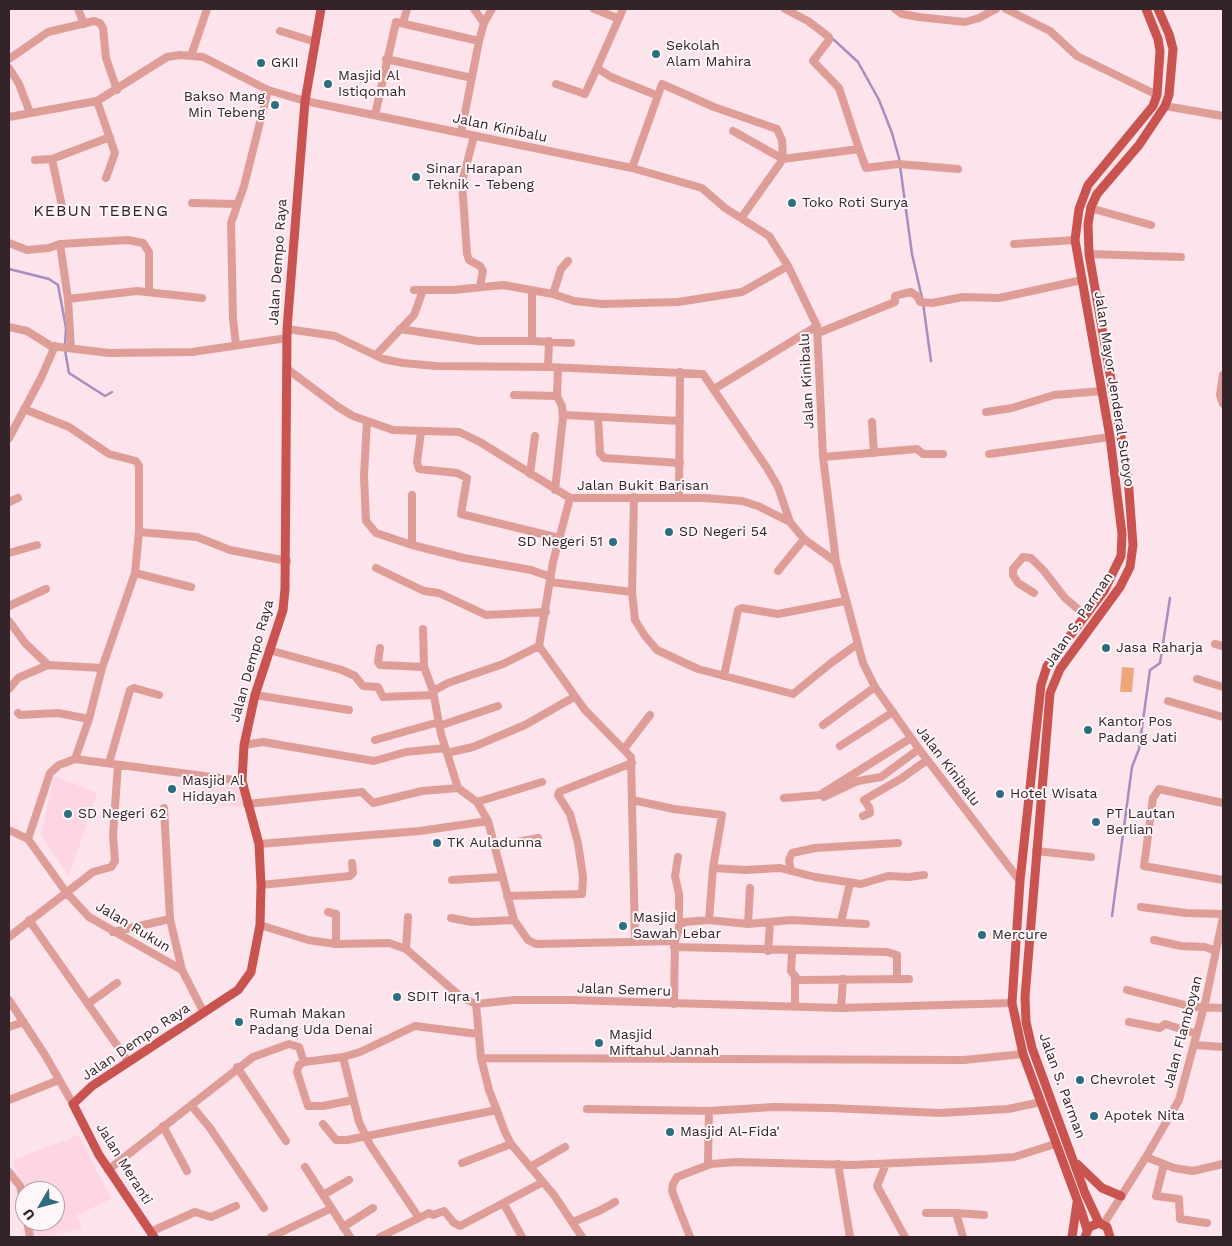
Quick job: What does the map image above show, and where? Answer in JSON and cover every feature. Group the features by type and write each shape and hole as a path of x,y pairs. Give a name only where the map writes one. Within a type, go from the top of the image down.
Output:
{"main road":[{"name":"Jalan Dempo Raya","path":"73,1104 92,1086 128,1061 238,990 248,977 260,925 259,844 242,781 244,744 255,695 283,610 286,561 287,333 305,101 321,9"},
{"name":"Jalan Mayor Jenderal Sutoyo","path":"1031,778 1043,677 1047,666 1110,582 1121,556 1122,534 1110,437 1075,240 1078,209 1088,185 1154,106 1157,95 1160,51 1158,39 1146,9"},
{"path":"1158,9 1169,34 1173,49 1172,74 1165,106"},
{"name":"Jalan S. Parman","path":"1110,1237 1109,1230 1101,1224 1085,1194 1075,1162 1032,1048 1026,1022 1025,997 1050,693 1056,678 1120,586 1130,567 1133,544 1128,477 1089,254 1088,224 1090,208 1097,194 1139,145 1165,106"},
{"path":"1101,379 1111,378"},
{"name":"Jalan S. Parman","path":"1031,778 1020,882 1012,1003 1023,1054 1077,1201 1086,1234"},
{"name":"Jalan Meranti","path":"73,1104 108,1170 152,1234"},
{"path":"1075,1162 1102,1188 1121,1196"},
{"path":"1072,1237 1077,1201"},
{"path":"1086,1234 1092,1224 1101,1224"}],"street":[{"path":"78,9 84,24"},
{"path":"9,117 97,101 167,58 191,56 207,9"},
{"path":"403,23 406,9"},
{"path":"474,9 484,23"},
{"path":"461,132 479,41 484,23 492,9"},
{"path":"594,9 617,18"},
{"path":"556,84 585,94 617,18 623,9"},
{"path":"786,9 808,21 829,37 829,40 813,61 839,88 866,168 898,164 958,169"},
{"path":"895,9 902,14 965,22 979,18 996,9"},
{"path":"1012,10 1050,30 1077,56 1157,95"},
{"path":"9,59 48,32 94,21 102,25 106,58 117,90"},
{"path":"375,115 394,23 403,23 479,41"},
{"path":"280,31 316,42"},
{"name":"Jalan Kinibalu","path":"191,56 209,59 268,90 305,101 632,168 702,188 725,208 742,217 769,236 788,266 818,329 823,457 836,562 856,645 875,687 927,760 1020,882"},
{"path":"386,59 472,78"},
{"path":"9,68 19,84 30,113"},
{"path":"597,68 611,77 656,95"},
{"path":"632,168 656,95 661,85 664,84 714,107 776,129 782,140 783,159 742,217"},
{"path":"236,345 230,246 232,217 244,186 268,90"},
{"path":"97,101 115,156 106,178"},
{"path":"1165,106 1223,116"},
{"path":"734,131 783,159 860,149"},
{"path":"474,136 462,182 467,254 469,260 480,266 482,271 480,286"},
{"path":"35,160 52,159 110,137"},
{"path":"52,159 62,206"},
{"path":"192,203 237,204"},
{"path":"1090,208 1151,225"},
{"path":"9,243 27,250 49,248 60,244 128,240 143,243 149,252 149,292"},
{"path":"1014,244 1075,240"},
{"path":"60,244 68,299 71,348"},
{"path":"1089,254 1181,257"},
{"path":"553,294 561,269 568,261"},
{"path":"414,290 453,290 503,285 553,294 574,301 602,304 678,302 742,292 788,266"},
{"path":"714,389 818,329 895,302 897,295 911,292 922,302 962,297 999,298 1082,280"},
{"path":"376,356 417,310 424,290"},
{"path":"68,299 137,291 202,298"},
{"path":"532,291 532,341"},
{"path":"9,327 27,331 57,347 126,354 192,352 236,345 287,333 335,336 376,356 392,361 436,366 548,367 703,374 767,468 778,487 790,522"},
{"path":"400,329 478,341 571,342"},
{"path":"548,367 549,342"},
{"path":"9,438 57,347"},
{"name":"Jalan Bukit Barisan","path":"286,368 338,407 368,421 393,430 421,432 452,430 459,432 480,442 554,490 570,498 679,498 742,501 758,506 790,522 804,539 836,562"},
{"path":"554,490 563,417 562,406 557,396 558,368"},
{"path":"679,498 680,372"},
{"path":"1223,375 1220,395 1223,404"},
{"path":"986,412 1012,408 1054,395 1102,391"},
{"path":"514,395 557,396"},
{"path":"24,409 68,427 109,454 136,461 139,466 139,532 135,573 102,668 89,720 75,760"},
{"path":"563,417 680,420"},
{"path":"598,417 600,453 604,458 680,463"},
{"path":"368,421 364,476 366,521 376,533 412,545 464,558 531,570 551,579 632,592"},
{"path":"872,422 874,453"},
{"path":"421,432 417,462 419,469 457,473 467,478 461,514 559,538"},
{"path":"530,474 535,436"},
{"path":"989,454 1110,437"},
{"path":"823,457 917,449 923,454 943,454"},
{"path":"412,494 412,545"},
{"path":"9,502 18,498"},
{"path":"570,498 559,538 539,646 574,697 631,757 635,942"},
{"path":"634,498 632,592 635,620 657,650 698,669 794,694 856,645"},
{"path":"139,532 198,537 239,552 286,561"},
{"path":"778,571 804,539"},
{"path":"9,553 37,545"},
{"path":"1034,593 1018,583 1013,574 1013,569 1023,557 1031,558 1065,598 1086,616"},
{"path":"376,568 424,591 439,593 486,615 546,612"},
{"path":"135,573 191,587"},
{"path":"9,606 46,589"},
{"path":"724,676 738,610 742,608 778,614 845,601"},
{"path":"9,621 30,649 48,665"},
{"path":"423,629 424,667 433,693 439,724 458,788 477,802 488,821 496,846 501,877 514,920 524,936 536,944 635,942 792,952 839,950 888,952 897,955 897,979"},
{"path":"269,650 342,670 357,679 363,686 378,687 383,697 433,693 448,684 502,664 539,646"},
{"path":"380,648 378,662 380,665 424,667"},
{"path":"9,689 18,678 48,665 102,668"},
{"path":"1197,680 1223,687"},
{"path":"823,725 875,687"},
{"path":"109,763 130,690 134,688 159,695"},
{"path":"255,695 350,710"},
{"path":"244,744 263,742 374,761 406,752 446,750 473,746 525,726 574,697"},
{"path":"1168,701 1223,717"},
{"path":"375,740 439,724 498,706"},
{"path":"840,746 893,712"},
{"path":"18,713 20,715 58,713 89,720"},
{"path":"624,749 650,715"},
{"path":"812,796 825,792 911,738"},
{"path":"784,798 828,796 858,781 880,776 919,749"},
{"path":"28,839 50,774 59,765 75,760 242,781"},
{"path":"863,816 870,813 870,807 864,800 902,778 927,760"},
{"path":"507,896 582,894 583,877 578,844 570,814 558,795 559,792 632,763"},
{"path":"9,937 92,872 111,867 115,861 113,835 118,765"},
{"path":"477,802 542,782"},
{"path":"247,804 362,792 373,803 422,791 458,788"},
{"path":"1223,803 1160,788 1153,798 1144,866 1223,880"},
{"path":"632,800 674,809 722,815 713,868 709,920"},
{"path":"164,808 170,918 182,970 204,1013"},
{"path":"259,844 420,831 488,821"},
{"name":"Jalan Rukun","path":"9,830 28,839 66,892 89,918 182,970"},
{"path":"496,846 538,838"},
{"path":"791,871 789,860 792,853 815,848 898,843"},
{"path":"1036,851 1092,857"},
{"path":"674,1004 675,944 679,928 679,894 674,876 678,857"},
{"path":"261,885 350,876 353,873 352,863"},
{"path":"713,868 745,870 780,868 861,884 888,876 909,877 924,874"},
{"path":"452,880 501,877"},
{"path":"841,922 850,883"},
{"path":"748,924 750,888"},
{"path":"1141,907 1223,919"},
{"path":"328,912 336,914 336,944"},
{"path":"406,949 408,917"},
{"path":"113,932 170,918"},
{"path":"451,918 472,922 514,920"},
{"name":"Jalan Flamboyan","path":"1101,1224 1146,1157 1179,1100 1204,1008 1223,919"},
{"path":"29,920 128,1061"},
{"path":"679,928 684,922 709,920 748,924 791,920 866,924"},
{"path":"768,951 770,923"},
{"path":"260,925 308,940 336,944 389,943 406,949 461,997 476,1004 481,1058 489,1090 511,1144 543,1182 582,1237"},
{"path":"1154,940 1180,946 1205,947 1216,951"},
{"path":"792,952 790,971 798,980 909,980"},
{"path":"1214,964 1223,964"},
{"path":"795,1007 796,978"},
{"path":"842,1008 843,979"},
{"path":"89,1003 117,983"},
{"path":"1127,990 1170,1002 1204,1008 1223,1008"},
{"path":"9,1000 73,1104"},
{"name":"Jalan Semeru","path":"476,1004 542,1000 842,1008 1012,1003"},
{"path":"9,1027 24,1022"},
{"path":"1129,1022 1160,1028 1165,1024 1197,1034"},
{"path":"353,1100 322,1106 308,1106 297,1067 304,1062 343,1057 360,1052 415,1026 478,1034"},
{"path":"108,1170 237,1068 260,1054 289,1044 298,1048 304,1062"},
{"path":"1195,1045 1223,1047"},
{"path":"481,1058 964,1060 1023,1054"},
{"path":"343,1057 359,1122 419,1218"},
{"path":"237,1068 286,1141"},
{"path":"9,1100 59,1080"},
{"path":"587,1109 709,1111 784,1107 940,1113 1008,1109 1041,1102"},
{"path":"191,1105 210,1128 264,1208"},
{"path":"323,1124 336,1140 351,1140 497,1110"},
{"path":"709,1111 708,1161 711,1164"},
{"path":"163,1126 187,1171"},
{"path":"462,1163 511,1144"},
{"path":"690,1237 672,1191 673,1184 677,1177 711,1164 745,1162 886,1164 1014,1157 1055,1144"},
{"path":"530,1167 565,1147"},
{"path":"1146,1157 1192,1171 1223,1164"},
{"path":"838,1164 850,1237"},
{"path":"886,1164 877,1186 905,1237"},
{"path":"1164,1164 1156,1196 1179,1199 1180,1219 1207,1223"},
{"path":"305,1167 330,1209 350,1237"},
{"path":"323,1195 349,1180"},
{"path":"380,1237 429,1213 433,1215 444,1211 455,1224 461,1226 543,1182"},
{"path":"573,1222 614,1202"},
{"path":"504,1204 522,1237"},
{"path":"152,1234 192,1213 199,1212 211,1217 236,1206"},
{"path":"343,1227 373,1208"},
{"path":"271,1237 330,1209"},
{"path":"926,1213 984,1215"},
{"path":"956,1213 963,1237"}],"shaded area":[{"path":"1122,667 1134,668 1132,692 1120,692"},
{"name":"SD Negeri 62","path":"54,776 97,793 69,876 41,835"},
{"path":"202,779 241,782 247,807 202,805"},
{"path":"79,1135 111,1199 77,1215 82,1228 44,1237 32,1237 31,1231 65,1231 65,1181 19,1181 13,1160"}],"waterway":[{"path":"833,39 858,62 879,100 892,133 899,158 912,254 922,298"},
{"path":"9,269 49,279 58,285 66,328 65,345"},
{"path":"923,303 931,361"},
{"path":"65,350 69,373 105,396 112,392"},
{"path":"1112,916 1132,767 1139,749 1150,670 1160,663 1170,598"}],"place":[{"name":"Sekolah Alam Mahira","path":"656,54"},
{"name":"GKII","path":"261,63"},
{"name":"Masjid Al Istiqomah","path":"328,84"},
{"name":"Bakso Mang Min Tebeng","path":"275,105"},
{"name":"Sinar Harapan Teknik - Tebeng","path":"416,177"},
{"name":"Toko Roti Surya","path":"792,203"},
{"name":"SD Negeri 54","path":"669,532"},
{"name":"SD Negeri 51","path":"613,542"},
{"name":"Jasa Raharja","path":"1106,648"},
{"name":"Kantor Pos Padang Jati","path":"1088,730"},
{"name":"Masjid Al Hidayah","path":"172,789"},
{"name":"Hotel Wisata","path":"1000,794"},
{"name":"SD Negeri 62","path":"68,814"},
{"name":"PT Lautan Berlian","path":"1096,822"},
{"name":"TK Auladunna","path":"437,843"},
{"name":"Masjid Sawah Lebar","path":"623,926"},
{"name":"Mercure","path":"982,935"},
{"name":"SDIT Iqra 1","path":"397,997"},
{"name":"Rumah Makan Padang Uda Denai","path":"239,1022"},
{"name":"Masjid Miftahul Jannah","path":"599,1043"},
{"name":"Chevrolet","path":"1080,1080"},
{"name":"Apotek Nita","path":"1094,1116"},
{"name":"Masjid Al-Fida'","path":"670,1132"}],"district":[{"name":"KEBUN TEBENG","path":"101,211"}]}
